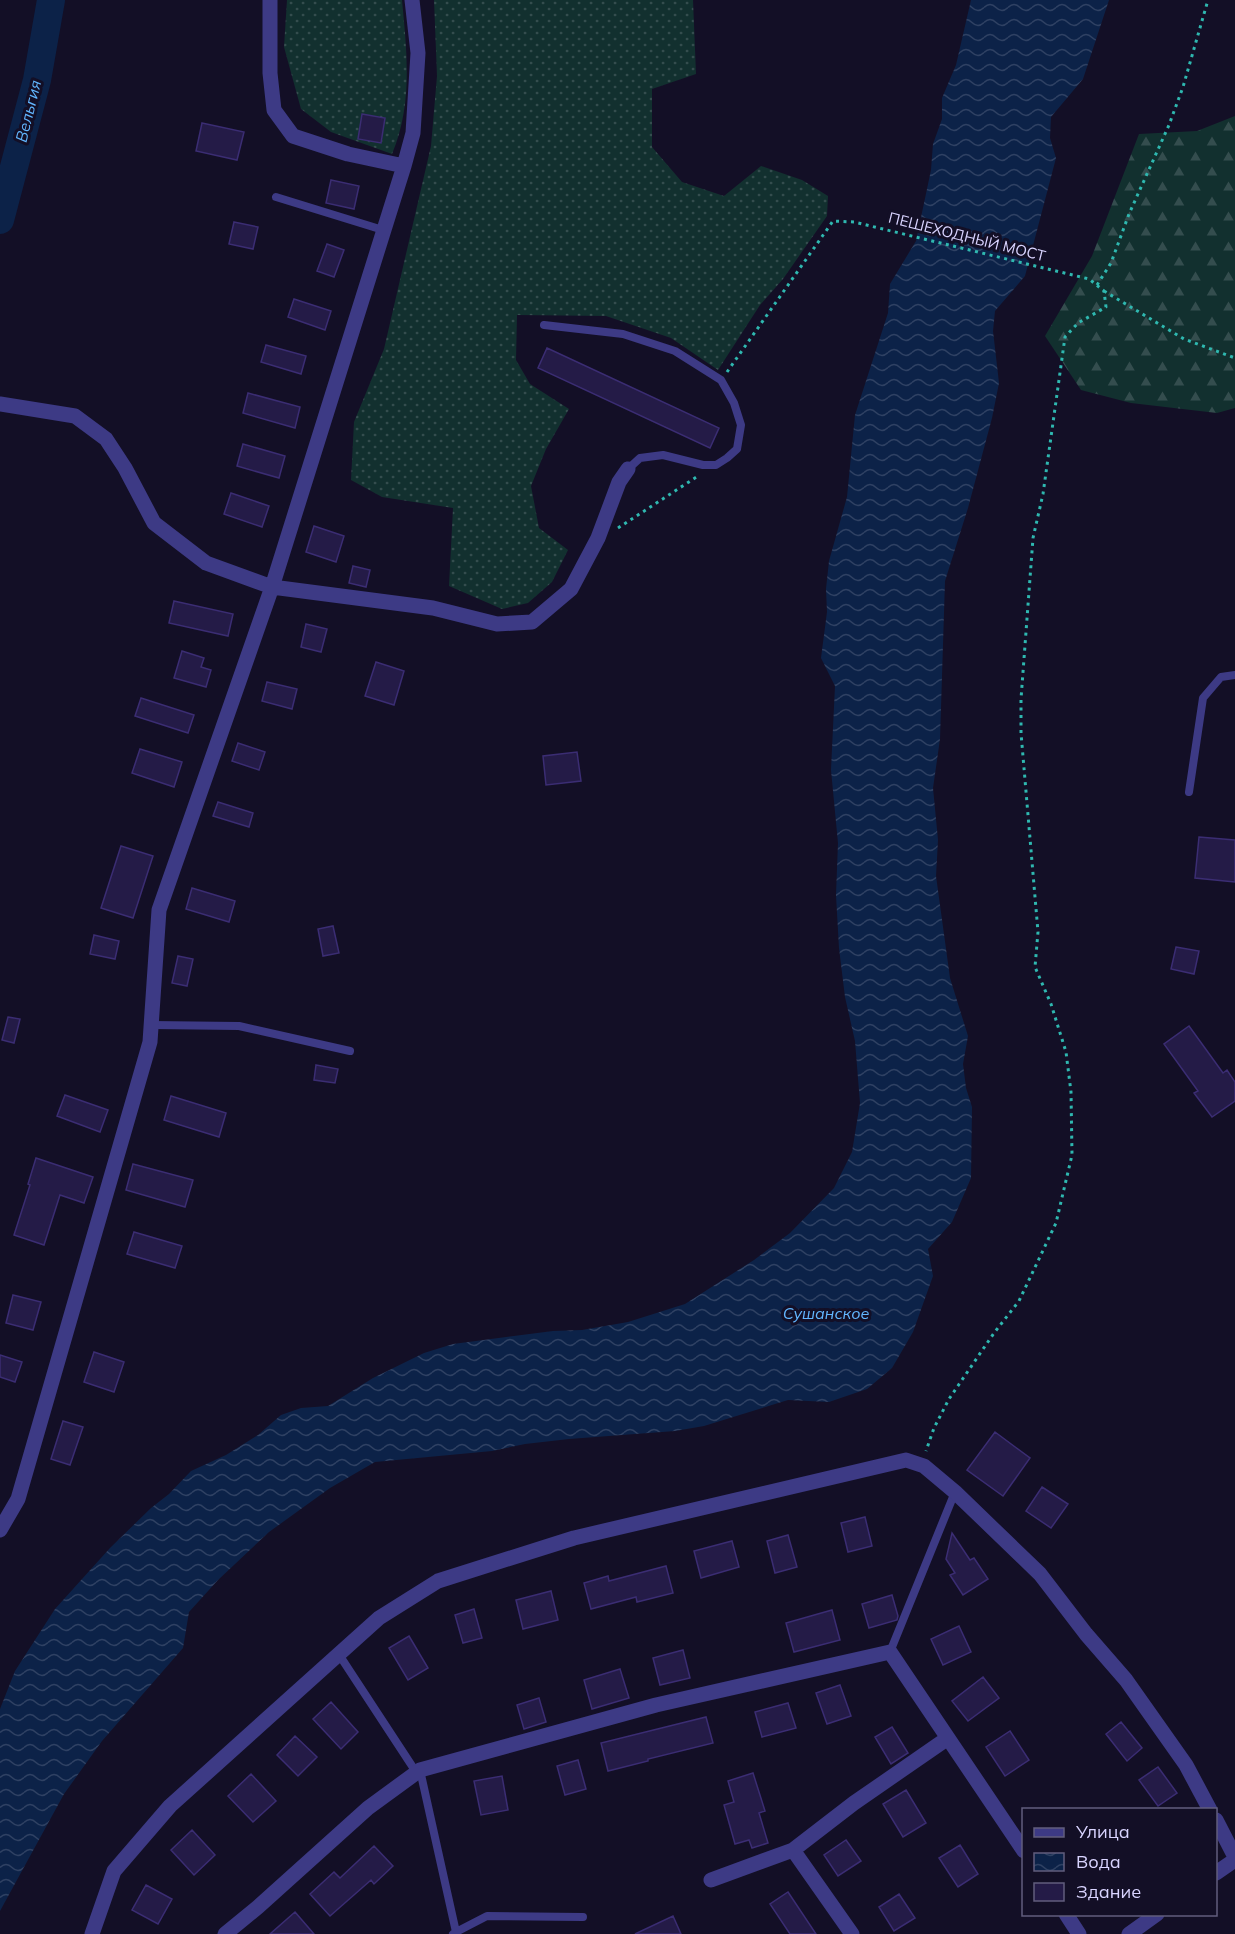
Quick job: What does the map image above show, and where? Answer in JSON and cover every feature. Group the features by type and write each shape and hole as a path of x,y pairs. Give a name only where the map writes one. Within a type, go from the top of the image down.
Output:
{"street":[{"path":"270,0 270,73 274,110 293,136 348,154 404,166"},
{"path":"0,1530 18,1499 150,1042 159,910 272,587 413,133 418,53 412,0"},
{"path":"3,404 75,416 106,439 125,468 154,523 206,563 272,587 433,608 497,624 532,622 571,589 598,538 619,482 628,469"},
{"path":"92,1934 114,1871 170,1806 379,1618 438,1581 574,1538 906,1460 921,1465 955,1492 1040,1574 1086,1634 1126,1680 1186,1765 1209,1808"},
{"path":"225,1934 368,1808 418,1771 656,1705 890,1652 1022,1849"},
{"path":"711,1880 793,1850 854,1803 948,1738"},
{"path":"1217,1824 1235,1858 1217,1872"},
{"path":"793,1850 852,1934"},
{"path":"1067,1916 1079,1934"},
{"path":"1129,1934 1154,1916"}],"lane":[{"path":"276,197 383,230"},
{"path":"544,325 623,334 675,351 721,380 734,403 741,426 737,449 716,465 703,465 663,455 640,458 628,469"},
{"path":"1189,792 1203,698 1221,677 1235,675"},
{"path":"151,1025 239,1026 350,1051"},
{"path":"890,1652 955,1492"},
{"path":"338,1653 418,1771 454,1933 487,1916 583,1917"}],"path":[{"path":"1096,285 1111,263 1129,214 1169,125 1183,87 1208,0"},
{"name":"ПЕШЕХОДНЫЙ МОСТ","path":"721,380 833,221 854,222 1089,279 1104,291 1184,339 1235,358"},
{"path":"921,1465 934,1428 949,1399 1019,1301 1056,1223 1072,1155 1071,1092 1066,1052 1051,1004 1035,967 1038,932 1021,733 1021,699 1033,538 1043,494 1065,337 1078,323 1106,307 1104,291"},
{"path":"598,538 621,527 677,488 716,465"}],"green space":[{"path":"287,0 402,0 407,59 406,97 399,135 392,154 331,132 301,109 284,47"},
{"path":"434,0 693,0 696,74 652,89 652,147 682,182 724,196 761,166 802,180 828,196 827,216 783,279 760,305 718,370 671,338 606,316 517,315 516,360 530,384 569,409 546,449 531,486 539,528 568,550 552,582 528,603 502,609 449,586 453,508 382,497 351,480 354,422 384,349 431,146 437,76"},
{"path":"1235,116 1235,408 1217,413 1131,403 1081,390 1045,336 1092,256 1139,134 1197,131"}],"water":[{"name":"Сушанское","path":"971,0 1109,0 1083,79 1051,117 1050,138 1056,158 1025,276 995,311 993,331 999,383 968,508 945,581 940,739 933,788 938,840 936,876 950,978 968,1036 963,1064 966,1088 972,1107 971,1178 952,1222 928,1249 933,1276 913,1332 892,1368 867,1389 829,1402 788,1400 704,1426 675,1431 569,1439 525,1444 492,1451 375,1462 330,1488 269,1532 218,1580 189,1612 183,1648 102,1741 64,1794 0,1911 0,1709 15,1671 55,1609 110,1548 191,1471 226,1455 258,1435 281,1415 301,1408 328,1406 373,1378 424,1353 453,1344 553,1331 582,1330 628,1322 685,1304 754,1260 790,1233 834,1188 852,1152 860,1103 855,1041 845,997 839,948 836,895 838,843 831,770 835,686 821,658 827,612 826,589 829,561 847,497 855,415 888,313 890,284 916,241 931,170 933,144 942,119 942,98 956,65"}],"building":[{"path":"362,114 385,118 381,143 358,139"},
{"path":"202,123 244,132 237,160 196,151"},
{"path":"331,180 359,186 354,209 326,203"},
{"path":"234,222 258,227 253,249 229,244"},
{"path":"327,244 344,250 334,277 317,271"},
{"path":"294,299 331,311 325,330 288,317"},
{"path":"266,345 306,356 301,374 261,362"},
{"path":"547,348 719,428 710,448 538,368"},
{"path":"248,393 300,407 295,428 243,413"},
{"path":"243,444 285,456 279,478 237,466"},
{"path":"231,493 269,506 262,527 224,514"},
{"path":"314,526 344,536 336,562 306,552"},
{"path":"353,566 370,570 366,587 349,583"},
{"path":"174,601 233,614 228,636 169,623"},
{"path":"306,624 327,629 321,652 301,647"},
{"path":"182,651 204,658 201,667 211,670 206,687 174,678"},
{"path":"376,662 404,671 394,705 365,696"},
{"path":"267,682 297,689 292,709 262,701"},
{"path":"141,698 194,715 188,733 135,716"},
{"path":"238,743 265,752 259,770 232,761"},
{"path":"140,749 182,762 174,787 132,773"},
{"path":"577,752 581,781 546,785 543,756"},
{"path":"218,802 253,813 249,827 213,816"},
{"path":"1199,837 1235,840 1235,882 1195,878"},
{"path":"121,846 153,856 133,918 101,908"},
{"path":"192,888 235,901 229,922 186,909"},
{"path":"333,926 339,953 323,956 318,929"},
{"path":"94,935 119,941 115,959 90,954"},
{"path":"1176,947 1199,951 1194,974 1171,969"},
{"path":"178,956 193,959 187,986 172,983"},
{"path":"8,1017 20,1019 14,1043 2,1040"},
{"path":"1189,1026 1223,1073 1227,1070 1235,1082 1235,1101 1212,1117 1194,1093 1198,1091 1164,1044"},
{"path":"316,1065 338,1069 335,1083 314,1080"},
{"path":"65,1095 108,1110 100,1132 57,1116"},
{"path":"171,1096 226,1113 219,1137 164,1120"},
{"path":"36,1158 93,1177 84,1203 60,1195 44,1245 14,1235"},
{"path":"133,1164 193,1180 185,1207 126,1190"},
{"path":"134,1232 182,1246 175,1268 127,1254"},
{"path":"13,1295 41,1302 33,1330 6,1323"},
{"path":"94,1352 124,1362 114,1392 84,1382"},
{"path":"0,1355 22,1362 15,1382 0,1377"},
{"path":"63,1421 83,1427 70,1465 51,1459"},
{"path":"995,1432 1030,1458 1003,1496 967,1470"},
{"path":"1042,1487 1068,1504 1051,1528 1026,1511"},
{"path":"865,1517 872,1546 848,1552 841,1523"},
{"path":"952,1533 970,1560 974,1558 988,1579 963,1595 950,1575 955,1573 946,1559"},
{"path":"788,1535 797,1567 775,1573 767,1541"},
{"path":"732,1541 739,1567 701,1578 694,1551"},
{"path":"666,1566 673,1593 637,1602 636,1597 591,1609 584,1583 608,1576 609,1581"},
{"path":"551,1591 558,1620 523,1629 516,1600"},
{"path":"892,1595 897,1620 869,1628 862,1604"},
{"path":"474,1609 482,1638 463,1643 455,1615"},
{"path":"832,1610 840,1640 794,1652 786,1623"},
{"path":"959,1626 971,1652 943,1665 931,1639"},
{"path":"409,1636 428,1668 408,1680 389,1648"},
{"path":"683,1650 690,1678 660,1685 653,1658"},
{"path":"620,1669 629,1698 592,1709 584,1680"},
{"path":"983,1677 999,1698 968,1721 952,1701"},
{"path":"840,1685 851,1716 827,1724 816,1693"},
{"path":"539,1698 546,1722 524,1729 517,1705"},
{"path":"331,1702 358,1732 341,1749 313,1719"},
{"path":"788,1703 796,1728 762,1737 755,1712"},
{"path":"706,1717 713,1743 608,1771 601,1743"},
{"path":"1121,1722 1142,1748 1127,1761 1106,1734"},
{"path":"892,1727 908,1753 891,1764 875,1737"},
{"path":"1010,1731 1029,1760 1005,1776 986,1747"},
{"path":"295,1736 317,1757 298,1776 277,1755"},
{"path":"578,1760 586,1789 565,1795 557,1766"},
{"path":"1158,1767 1177,1793 1158,1806 1139,1780"},
{"path":"753,1773 765,1811 759,1813 768,1843 752,1848 749,1840 735,1844 724,1805 734,1802 728,1781"},
{"path":"251,1774 276,1801 253,1822 228,1796"},
{"path":"502,1776 508,1810 481,1815 474,1781"},
{"path":"906,1790 926,1823 903,1837 883,1804"},
{"path":"192,1830 215,1855 194,1875 171,1850"},
{"path":"846,1840 861,1861 838,1876 824,1855"},
{"path":"960,1845 978,1874 958,1887 939,1858"},
{"path":"374,1846 393,1866 374,1884 371,1880 330,1916 310,1894 334,1872 340,1878"},
{"path":"146,1885 172,1899 158,1924 132,1910"},
{"path":"788,1892 816,1934 790,1934 770,1904"},
{"path":"899,1894 915,1918 894,1931 879,1907"},
{"path":"295,1912 314,1934 270,1934"},
{"path":"673,1916 681,1934 635,1934"}],"waterway":[{"name":"Вельгия","path":"0,220 37,80 51,0"}]}
